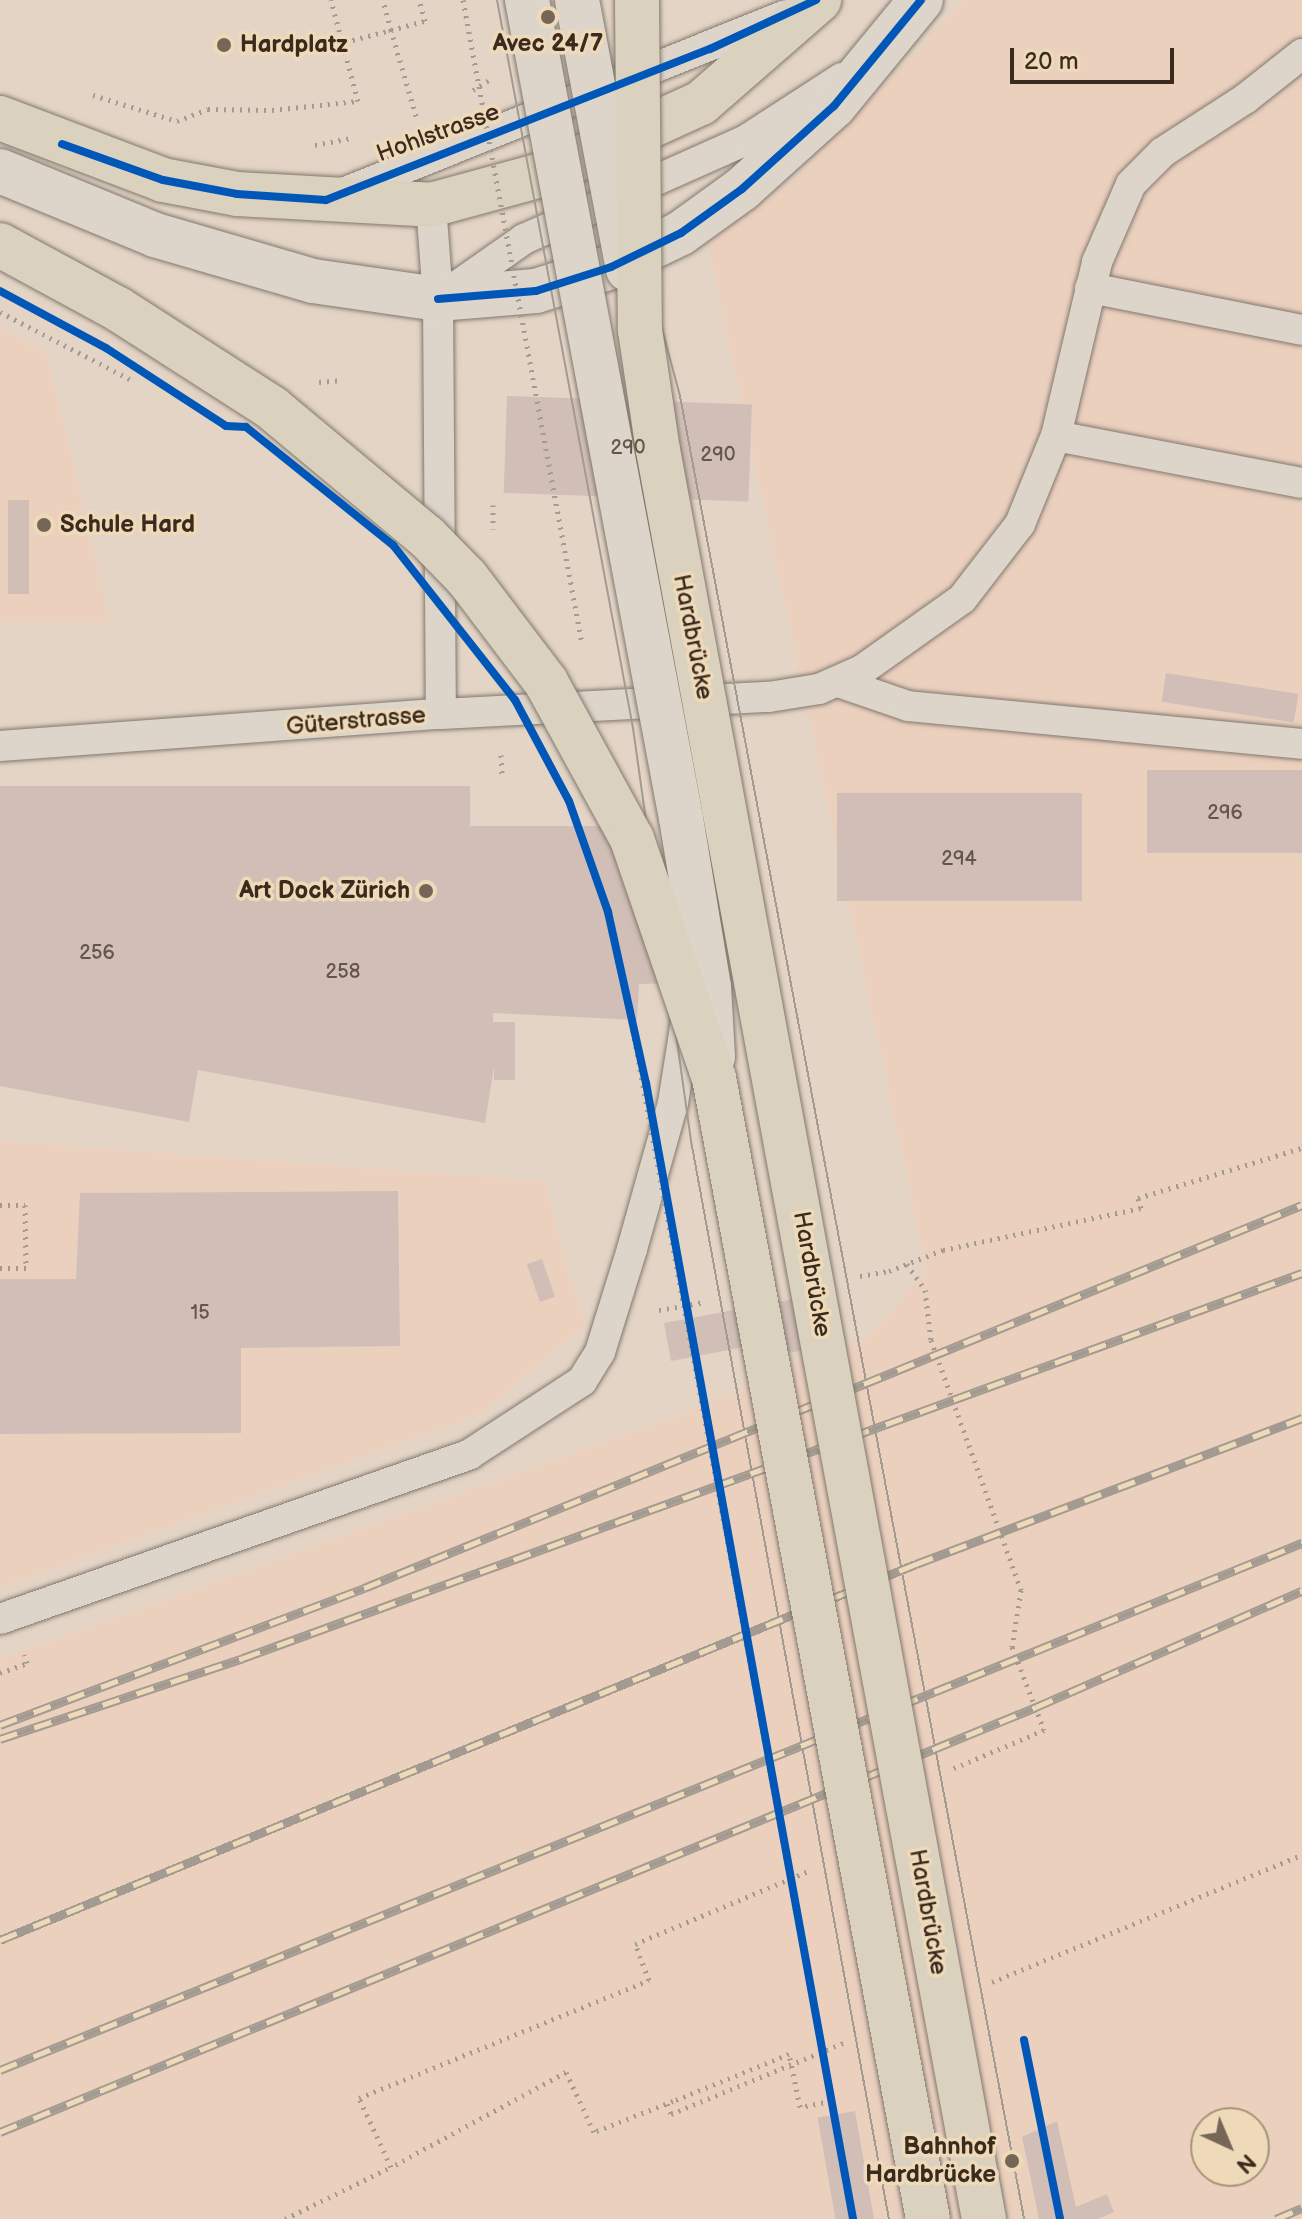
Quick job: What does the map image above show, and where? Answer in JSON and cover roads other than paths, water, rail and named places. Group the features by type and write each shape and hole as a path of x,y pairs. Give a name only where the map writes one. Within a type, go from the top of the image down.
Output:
{"main road":[{"name":"Hardbrücke","path":"527,0 681,818 709,987 714,1078 928,2219"},
{"name":"Hardbrücke","path":"577,0 640,330 984,2219"},
{"name":"Hardbrücke","path":"637,0 640,330"},
{"name":"Hohlstrasse","path":"0,118 163,180 237,194 431,205 523,182 689,110 742,73 817,0"},
{"path":"0,171 222,257 313,281 438,299 536,291 611,267 681,233 786,152 875,57 921,0"},
{"name":"Hardbrücke","path":"0,245 118,309 272,408 427,537 476,590 546,682 632,839 714,1078"}],"lane":[{"name":"Hohlstrasse","path":"326,200 710,49 817,0"},
{"path":"441,714 797,694 838,682 915,637 981,578 1020,524 1056,436 1090,288 1115,215 1141,172 1302,54"},
{"path":"438,299 524,239 746,140 875,57"},
{"name":"Güterstrasse","path":"0,746 441,714 438,299 431,205"},
{"path":"1090,288 1302,330"},
{"path":"1056,436 1302,483"},
{"path":"838,682 908,706 1302,744"},
{"path":"0,1619 470,1454 582,1381 600,1352 611,1318 673,1103 685,1036 694,923 697,701"}],"tram line":[{"path":"497,0 633,728 692,1146 889,2219"},
{"path":"589,0 635,228 680,396 1024,2219"}],"railway":[{"path":"0,1725 364,1588 1302,1205"},
{"path":"0,1739 243,1658 1302,1273"},
{"path":"0,1940 916,1564 1302,1418"},
{"path":"0,2070 1302,1543"},
{"path":"0,2132 1036,1707 1302,1591"},
{"path":"1276,2219 1302,2208"}],"place":[{"name":"Avec 24/7","path":"548,17"},
{"name":"Hardplatz","path":"224,45"},
{"name":"Schule Hard","path":"44,525"},
{"name":"Art Dock Zürich","path":"426,891"},
{"name":"Bahnhof Hardbrücke","path":"1012,2161"}]}
